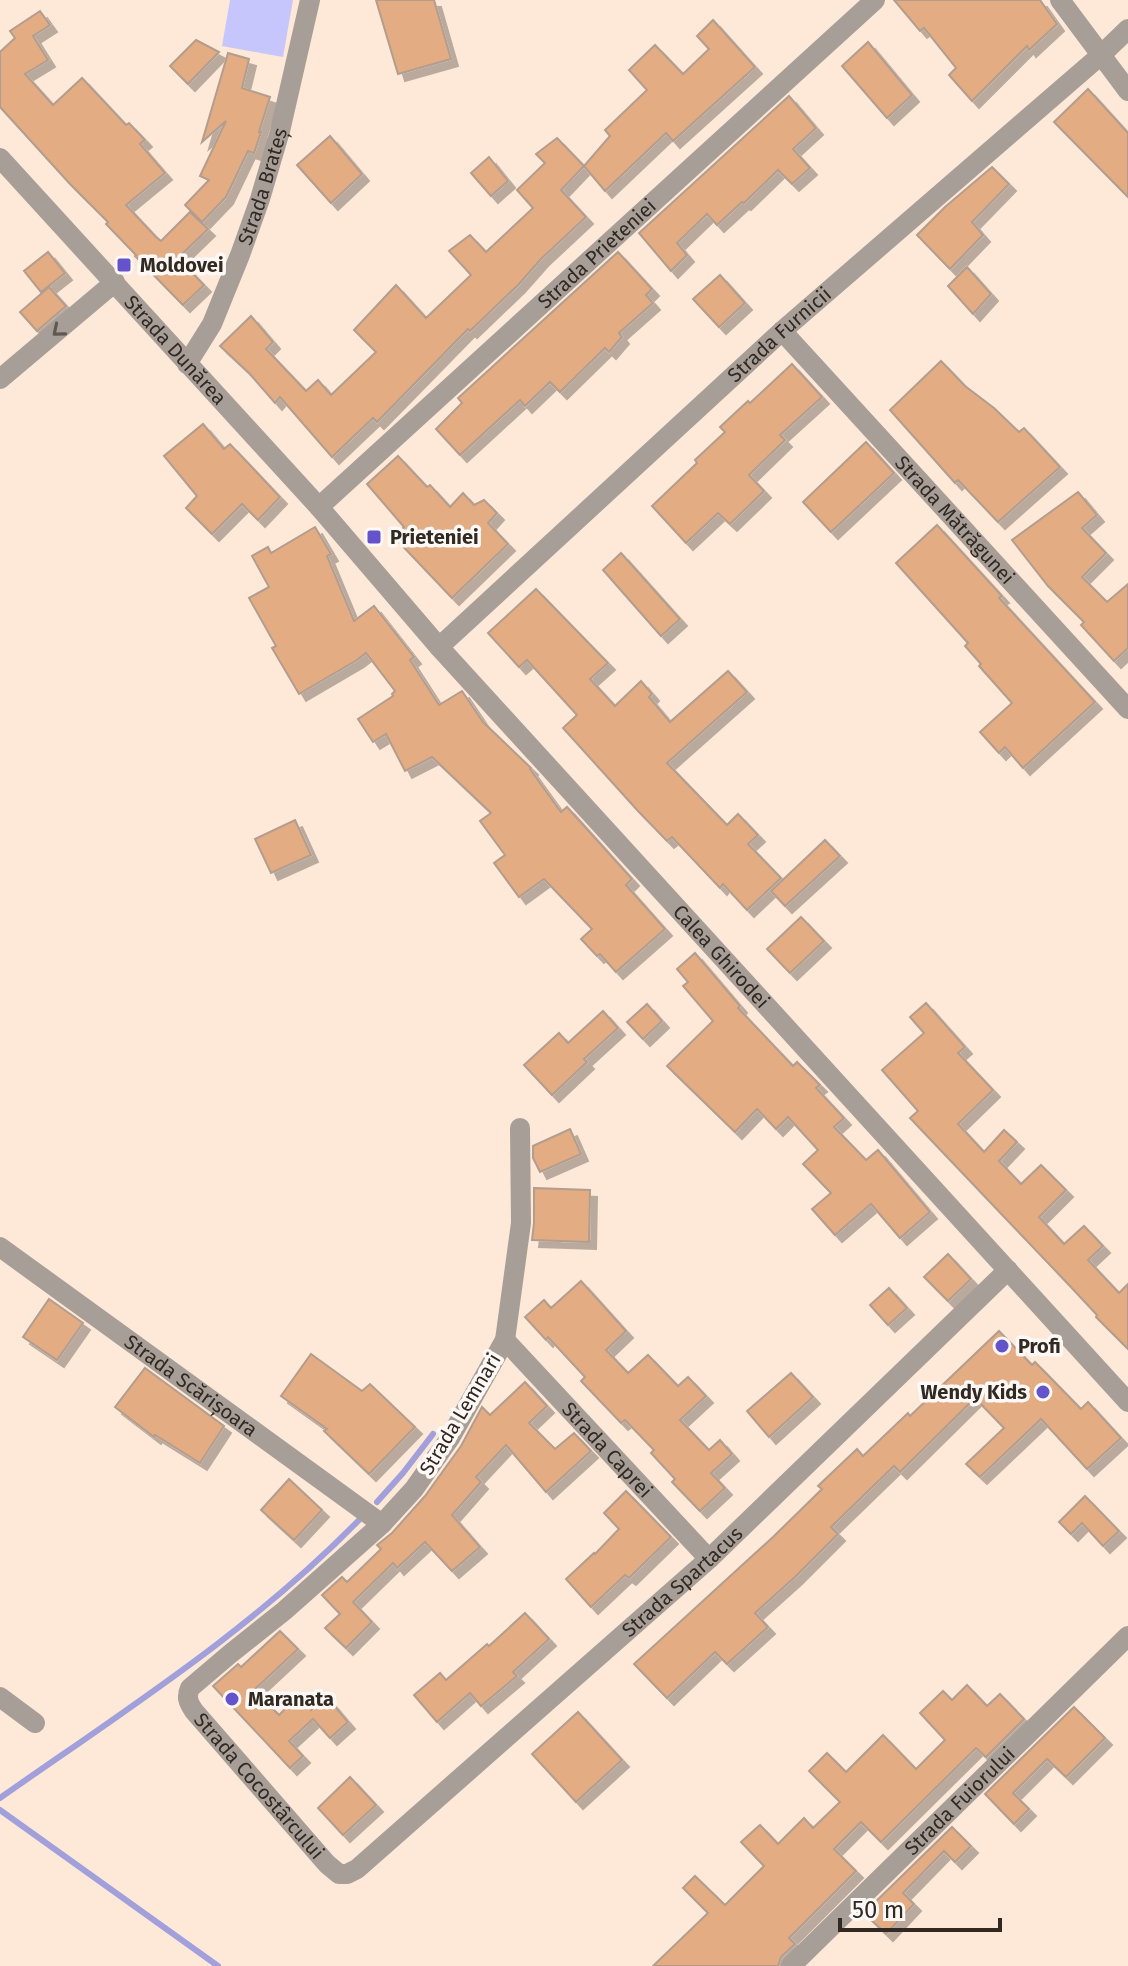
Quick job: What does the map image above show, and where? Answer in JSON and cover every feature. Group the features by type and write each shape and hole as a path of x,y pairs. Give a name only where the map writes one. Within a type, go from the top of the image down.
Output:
{"street":[{"name":"Strada Brateș","path":"187,364 212,324 260,199 280,131 310,0"},
{"name":"Strada Prieteniei","path":"319,507 875,0"},
{"path":"1060,0 1128,91"},
{"name":"Strada Furnicii","path":"439,647 782,331 1128,29"},
{"name":"Strada Dunărea","path":"0,158 319,507"},
{"path":"0,379 115,282"},
{"name":"Strada Mătrăgunei","path":"782,331 1128,709"},
{"name":"Calea Ghirodei","path":"319,507 439,647 1128,1401"},
{"name":"Strada Lemnari","path":"187,1695 190,1688 284,1611 382,1524 414,1489 450,1438 505,1340 521,1223 520,1128"},
{"name":"Strada Scărișoara","path":"0,1247 382,1524"},
{"name":"Strada Spartacus","path":"339,1874 357,1869 709,1559 1008,1270"},
{"name":"Strada Caprei","path":"505,1340 709,1559"},
{"name":"Strada Fuiorului","path":"791,1966 1128,1636"},
{"name":"Strada Cocostârcului","path":"187,1695 194,1711 339,1874"},
{"path":"0,1697 35,1723"}],"shaded area":[{"path":"230,0 293,0 283,57 222,46"}],"building":[{"path":"376,0 434,0 451,59 398,74"},
{"path":"894,0 1040,0 1057,24 1029,50 1027,46 972,101 949,75 956,68 924,28 920,31"},
{"path":"40,11 50,25 33,36 48,60 25,74 53,105 82,78 126,125 129,123 145,140 140,144 165,173 126,205 156,237 161,241 190,212 208,229 178,258 204,285 183,305 0,107 0,52 15,38 10,31"},
{"path":"713,20 755,67 673,141 666,133 605,191 584,166 610,136 605,130 647,90 629,70 655,45 683,74 709,49 697,36"},
{"path":"196,40 219,52 188,84 170,66"},
{"path":"868,42 912,95 887,118 842,66"},
{"path":"228,53 249,59 242,88 270,97 254,153 248,151 226,197 202,222 185,205 209,180 200,176 226,121 202,142"},
{"path":"1088,89 1128,133 1128,197 1054,122"},
{"path":"789,96 816,128 793,149 810,168 792,184 778,170 717,225 707,214 677,243 687,255 671,271 639,233"},
{"path":"330,136 362,174 331,203 297,165"},
{"path":"557,138 584,166 561,190 586,217 470,331 468,329 377,422 373,418 332,457 280,397 275,403 220,346 251,316 273,342 266,349 306,391 318,380 331,395 376,352 354,330 396,285 426,318 471,275 449,251 470,235 486,252 533,208 517,190 545,163 536,154"},
{"path":"489,157 508,181 491,196 471,173"},
{"path":"992,167 1009,184 972,222 983,235 950,269 917,235"},
{"path":"48,252 65,273 41,292 24,271"},
{"path":"618,252 652,289 646,295 653,303 619,333 622,337 609,352 605,348 560,392 550,382 525,406 520,400 460,455 436,429 462,403 458,398"},
{"path":"967,267 991,294 973,314 948,286"},
{"path":"720,275 745,303 719,327 693,299"},
{"path":"49,287 66,306 37,331 20,312"},
{"path":"941,361 1019,432 1024,428 1060,467 998,522 958,480 955,483 890,410"},
{"path":"792,364 822,397 780,435 785,440 749,475 764,491 730,524 718,513 686,543 652,506 725,432 720,427"},
{"path":"203,424 224,449 230,444 280,497 258,520 242,504 212,534 186,508 197,496 164,456"},
{"path":"866,442 894,473 831,532 803,502"},
{"path":"398,456 450,507 463,493 474,505 484,500 497,513 488,523 508,544 452,598 394,537 404,527 367,484"},
{"path":"1078,492 1097,515 1082,528 1106,553 1082,577 1107,602 1128,584 1128,648 1114,661 1012,540"},
{"path":"937,525 1095,702 1023,768 1005,747 999,753 980,732 1012,703 979,666 981,664 965,646 968,643 896,563"},
{"path":"315,527 331,554 327,556 354,621 374,606 414,657 410,660 439,705 462,691 483,722 531,768 561,812 567,807 632,879 626,885 665,929 616,972 581,939 592,929 544,879 519,897 494,863 505,855 480,821 491,813 432,757 405,771 386,734 373,742 358,719 393,696 395,691 366,653 299,694 272,648 276,646 249,598 269,587 252,556 268,547 271,553"},
{"path":"621,553 680,619 661,636 603,570"},
{"path":"536,589 608,663 590,679 615,706 641,681 652,694 649,697 670,722 728,671 747,692 667,763 727,825 738,814 758,835 748,844 781,878 747,910 723,884 720,888 672,837 667,841 638,811 563,728 577,715 527,660 519,667 488,633"},
{"path":"295,820 311,855 271,873 255,839"},
{"path":"825,840 840,856 785,906 771,891"},
{"path":"801,917 824,941 790,973 767,949"},
{"path":"695,953 740,1006 738,1008 793,1066 797,1062 820,1085 816,1088 844,1118 834,1127 866,1160 878,1150 930,1212 900,1238 871,1204 835,1235 812,1209 831,1193 803,1164 818,1150 788,1117 776,1129 757,1109 735,1132 667,1066 713,1021 683,986 688,982 677,969"},
{"path":"926,1003 965,1047 958,1053 993,1090 958,1124 984,1152 1004,1130 1017,1142 999,1161 1021,1184 1041,1165 1066,1190 1039,1217 1064,1244 1084,1226 1103,1246 1088,1260 1119,1293 1128,1284 1128,1349 910,1118 918,1111 882,1070 924,1033 910,1017"},
{"path":"647,1004 662,1021 643,1039 627,1022"},
{"path":"603,1011 618,1028 584,1059 587,1062 552,1095 524,1065 559,1033 568,1043"},
{"path":"570,1129 581,1154 540,1172 533,1158 533,1146"},
{"path":"534,1188 590,1190 589,1242 532,1240"},
{"path":"948,1254 971,1279 948,1301 924,1277"},
{"path":"581,1281 626,1331 606,1350 628,1373 648,1355 678,1386 688,1377 706,1396 680,1420 709,1450 720,1440 732,1454 711,1473 725,1488 700,1511 672,1482 675,1479 651,1453 654,1450 625,1420 621,1423 581,1381 585,1377 525,1317 544,1300 551,1308"},
{"path":"889,1288 907,1308 888,1325 870,1305"},
{"path":"49,1299 83,1323 57,1360 23,1337"},
{"path":"999,1331 1081,1409 1088,1402 1121,1438 1087,1469 1041,1419 980,1477 966,1464 1004,1428 975,1398 900,1472 894,1466 831,1527 838,1534 755,1613 768,1627 727,1664 715,1652 667,1698 634,1664 773,1537 822,1489 818,1486 857,1449 863,1456"},
{"path":"311,1354 362,1391 370,1384 415,1427 369,1474 324,1431 327,1429 281,1396"},
{"path":"145,1368 224,1426 200,1463 154,1437 115,1407"},
{"path":"791,1373 813,1397 769,1437 747,1411"},
{"path":"525,1382 547,1406 529,1423 555,1449 574,1433 591,1451 546,1492 506,1445 476,1477 481,1482 452,1515 480,1547 452,1571 425,1542 397,1568 393,1563 353,1602 372,1622 346,1648 325,1628 340,1614 322,1595 342,1577 347,1582 381,1549 377,1545 425,1496 461,1446 482,1407 490,1415"},
{"path":"289,1479 322,1510 294,1540 261,1510"},
{"path":"626,1491 671,1537 629,1578 625,1575 591,1607 566,1579 619,1529 604,1513"},
{"path":"1085,1496 1119,1531 1103,1546 1082,1523 1071,1534 1059,1522"},
{"path":"525,1613 549,1639 513,1672 517,1676 481,1706 470,1693 437,1722 414,1695 440,1673 446,1680"},
{"path":"280,1631 298,1649 254,1690 279,1715 298,1696 311,1710 326,1696 348,1722 330,1738 313,1719 289,1741 303,1756 290,1768 213,1686 238,1664 241,1667"},
{"path":"967,1685 987,1706 1000,1694 1024,1719 986,1757 976,1748 881,1842 861,1822 834,1849 856,1871 789,1938 795,1944 781,1957 778,1966 653,1966 708,1913 683,1888 695,1876 725,1905 764,1866 741,1842 760,1825 778,1844 804,1818 813,1828 840,1802 809,1771 827,1753 846,1772 883,1735 916,1769 945,1740 920,1713 943,1691 952,1700"},
{"path":"1074,1707 1105,1738 1066,1777 1047,1759 1013,1793 1029,1809 1014,1824 985,1794"},
{"path":"578,1712 622,1760 576,1802 532,1754"},
{"path":"350,1777 376,1805 343,1835 318,1808"},
{"path":"952,1827 971,1846 955,1862 944,1851 903,1893 914,1904 886,1934 864,1913"}],"waterway":[{"path":"377,1502 433,1434"},
{"path":"0,1798 232,1633 318,1560 359,1520"},
{"path":"0,1810 218,1966"}],"place":[{"name":"Moldovei","path":"124,265"},
{"name":"Prieteniei","path":"374,537"},
{"name":"Profi","path":"1002,1346"},
{"name":"Wendy Kids","path":"1043,1392"},
{"name":"Maranata","path":"232,1699"}]}
